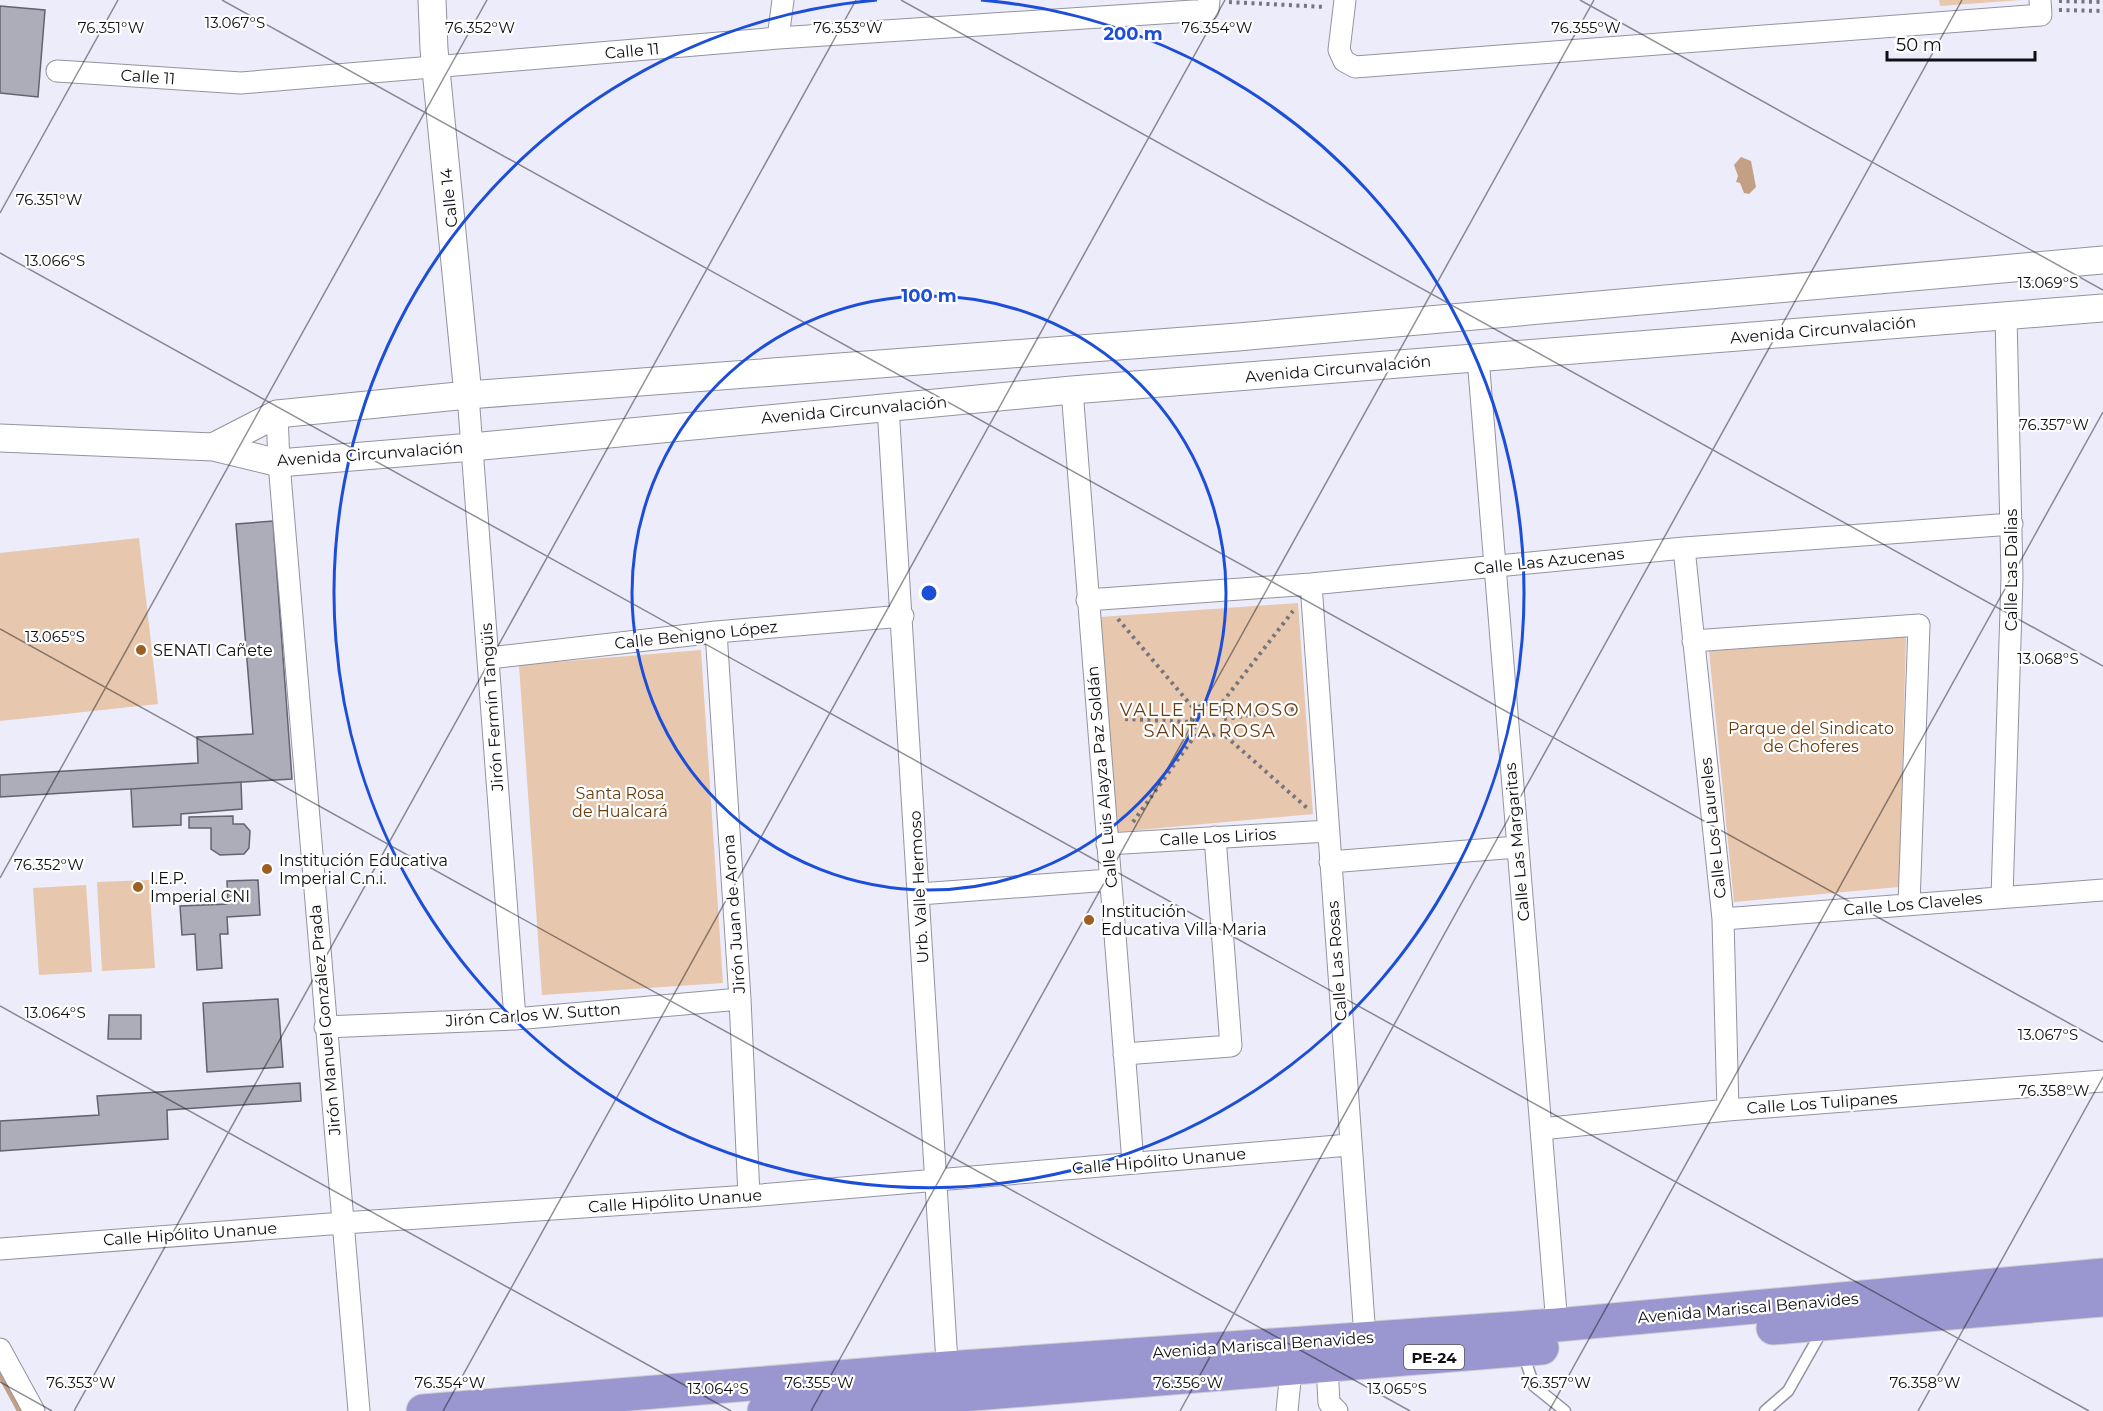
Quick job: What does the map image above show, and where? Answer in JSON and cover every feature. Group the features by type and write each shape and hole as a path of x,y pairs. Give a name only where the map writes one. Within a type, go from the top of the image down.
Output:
{"highway":[{"name":"Avenida Mariscal Benavides","path":"764,1411 819,1409 948,1382 1365,1337 1557,1325 2103,1275"},
{"name":"Avenida Mariscal Benavides","path":"436,1410 948,1382 1291,1370 2103,1300"}],"street":[{"name":"Calle 14","path":"432,0 436,66 468,395"},
{"path":"778,38 783,0"},
{"path":"1345,4 1339,50 1344,61 1355,67 2041,15 2040,3"},
{"name":"Calle 11","path":"57,71 241,83 1208,4"},
{"path":"213,447 277,414 468,395 1097,349 2103,260"},
{"name":"Avenida Circunvalación","path":"0,438 213,447 279,463 1072,390 2103,308"},
{"name":"Calle Las Dalias","path":"2002,897 2012,577 2006,316"},
{"path":"1238,337 1239,377"},
{"path":"1097,349 1101,388"},
{"name":"Calle Las Margaritas","path":"1478,358 1557,1325"},
{"name":"Calle Luis Alayza Paz Soldán","path":"1072,390 1133,1163"},
{"name":"Jirón Fermín Tangüis","path":"468,395 515,1018"},
{"name":"Urb. Valle Hermoso","path":"888,407 903,616 948,1382"},
{"name":"Jirón Manuel González Prada","path":"277,414 279,463 358,1411"},
{"name":"Calle Las Azucenas","path":"1087,600 1311,584 1684,548 2012,524"},
{"name":"Calle Los Laureles","path":"1684,548 1723,920 1728,1110"},
{"name":"Calle Las Rosas","path":"1311,584 1349,1145 1365,1337"},
{"name":"Calle Benigno López","path":"489,658 716,632 903,616"},
{"path":"1693,641 1919,625 1909,904"},
{"name":"Jirón Juan de Arona","path":"716,632 740,999 749,1196"},
{"name":"Calle Los Lirios","path":"1107,844 1328,831"},
{"path":"1124,1054 1231,1046 1215,837"},
{"path":"1330,862 1517,847"},
{"path":"920,894 1110,880"},
{"name":"Calle Los Claveles","path":"1723,920 2103,890"},
{"name":"Jirón Carlos W. Sutton","path":"325,1027 515,1018 740,999"},
{"name":"Calle Los Tulipanes","path":"1541,1129 1728,1110 2103,1081"},
{"name":"Calle Hipólito Unanue","path":"0,1249 749,1196 1349,1145"},
{"path":"0,1349 34,1411"},
{"path":"1327,1366 1329,1403 1338,1411"},
{"path":"1287,1411 1291,1370"}],"lane":[{"path":"1765,1411 1788,1391 1826,1324"},
{"path":"1522,1350 1534,1386 1565,1411"}],"path":[{"path":"2040,3 2103,2"},
{"path":"2040,3 2103,11"},
{"path":"1208,4 1345,4"},
{"path":"1218,708 1297,606"},
{"path":"1118,619 1195,710"},
{"path":"1206,704 1218,708 1224,719 1220,731 1209,736 1197,733 1191,722 1195,710 1206,704"},
{"path":"1224,719 1303,708"},
{"path":"1125,719 1191,722"},
{"path":"1220,731 1309,810"},
{"path":"1133,822 1197,733"}],"green space":[{"path":"1939,0 2021,0 1940,6"},
{"path":"139,538 158,704 0,721 0,553"},
{"path":"1298,603 1313,814 1117,832 1100,617"},
{"name":"Parque del Sindicato de Choferes","path":"1906,636 1899,887 1734,902 1709,651"},
{"name":"Santa Rosa de Hualcará","path":"701,650 723,983 542,995 519,665"},
{"path":"149,880 155,968 102,971 97,882"},
{"path":"86,885 92,972 39,975 33,888"}],"shaded area":[{"path":"1741,157 1751,161 1756,187 1749,194 1744,193 1740,183 1736,182 1738,176 1734,165"}],"building":[{"path":"0,6 45,10 38,97 0,93"},
{"path":"273,521 292,779 0,797 0,775 198,763 197,737 253,734 236,524"},
{"path":"241,782 242,809 181,814 181,825 133,827 131,789"},
{"path":"233,816 233,824 244,824 250,831 249,848 244,854 220,855 211,849 211,828 189,828 189,817"},
{"path":"258,880 260,915 227,917 228,934 220,934 222,968 197,970 195,934 182,935 180,906 228,904 227,881"},
{"path":"278,999 283,1067 207,1072 203,1003"},
{"path":"109,1015 141,1015 141,1039 108,1039"},
{"path":"300,1083 301,1101 167,1110 168,1139 0,1151 0,1121 99,1115 97,1096"}],"waterway":[{"path":"0,1374 20,1411"}],"place":[{"name":"SENATI Cañete","path":"141,650"},
{"name":"Institución Educativa Imperial C.n.i.","path":"267,869"},
{"name":"I.E.P. Imperial CNI","path":"138,887"},
{"name":"Institución Educativa Villa Maria","path":"1089,920"}],"district":[{"name":"VALLE HERMOSO SANTA ROSA","path":"1210,720"}]}
